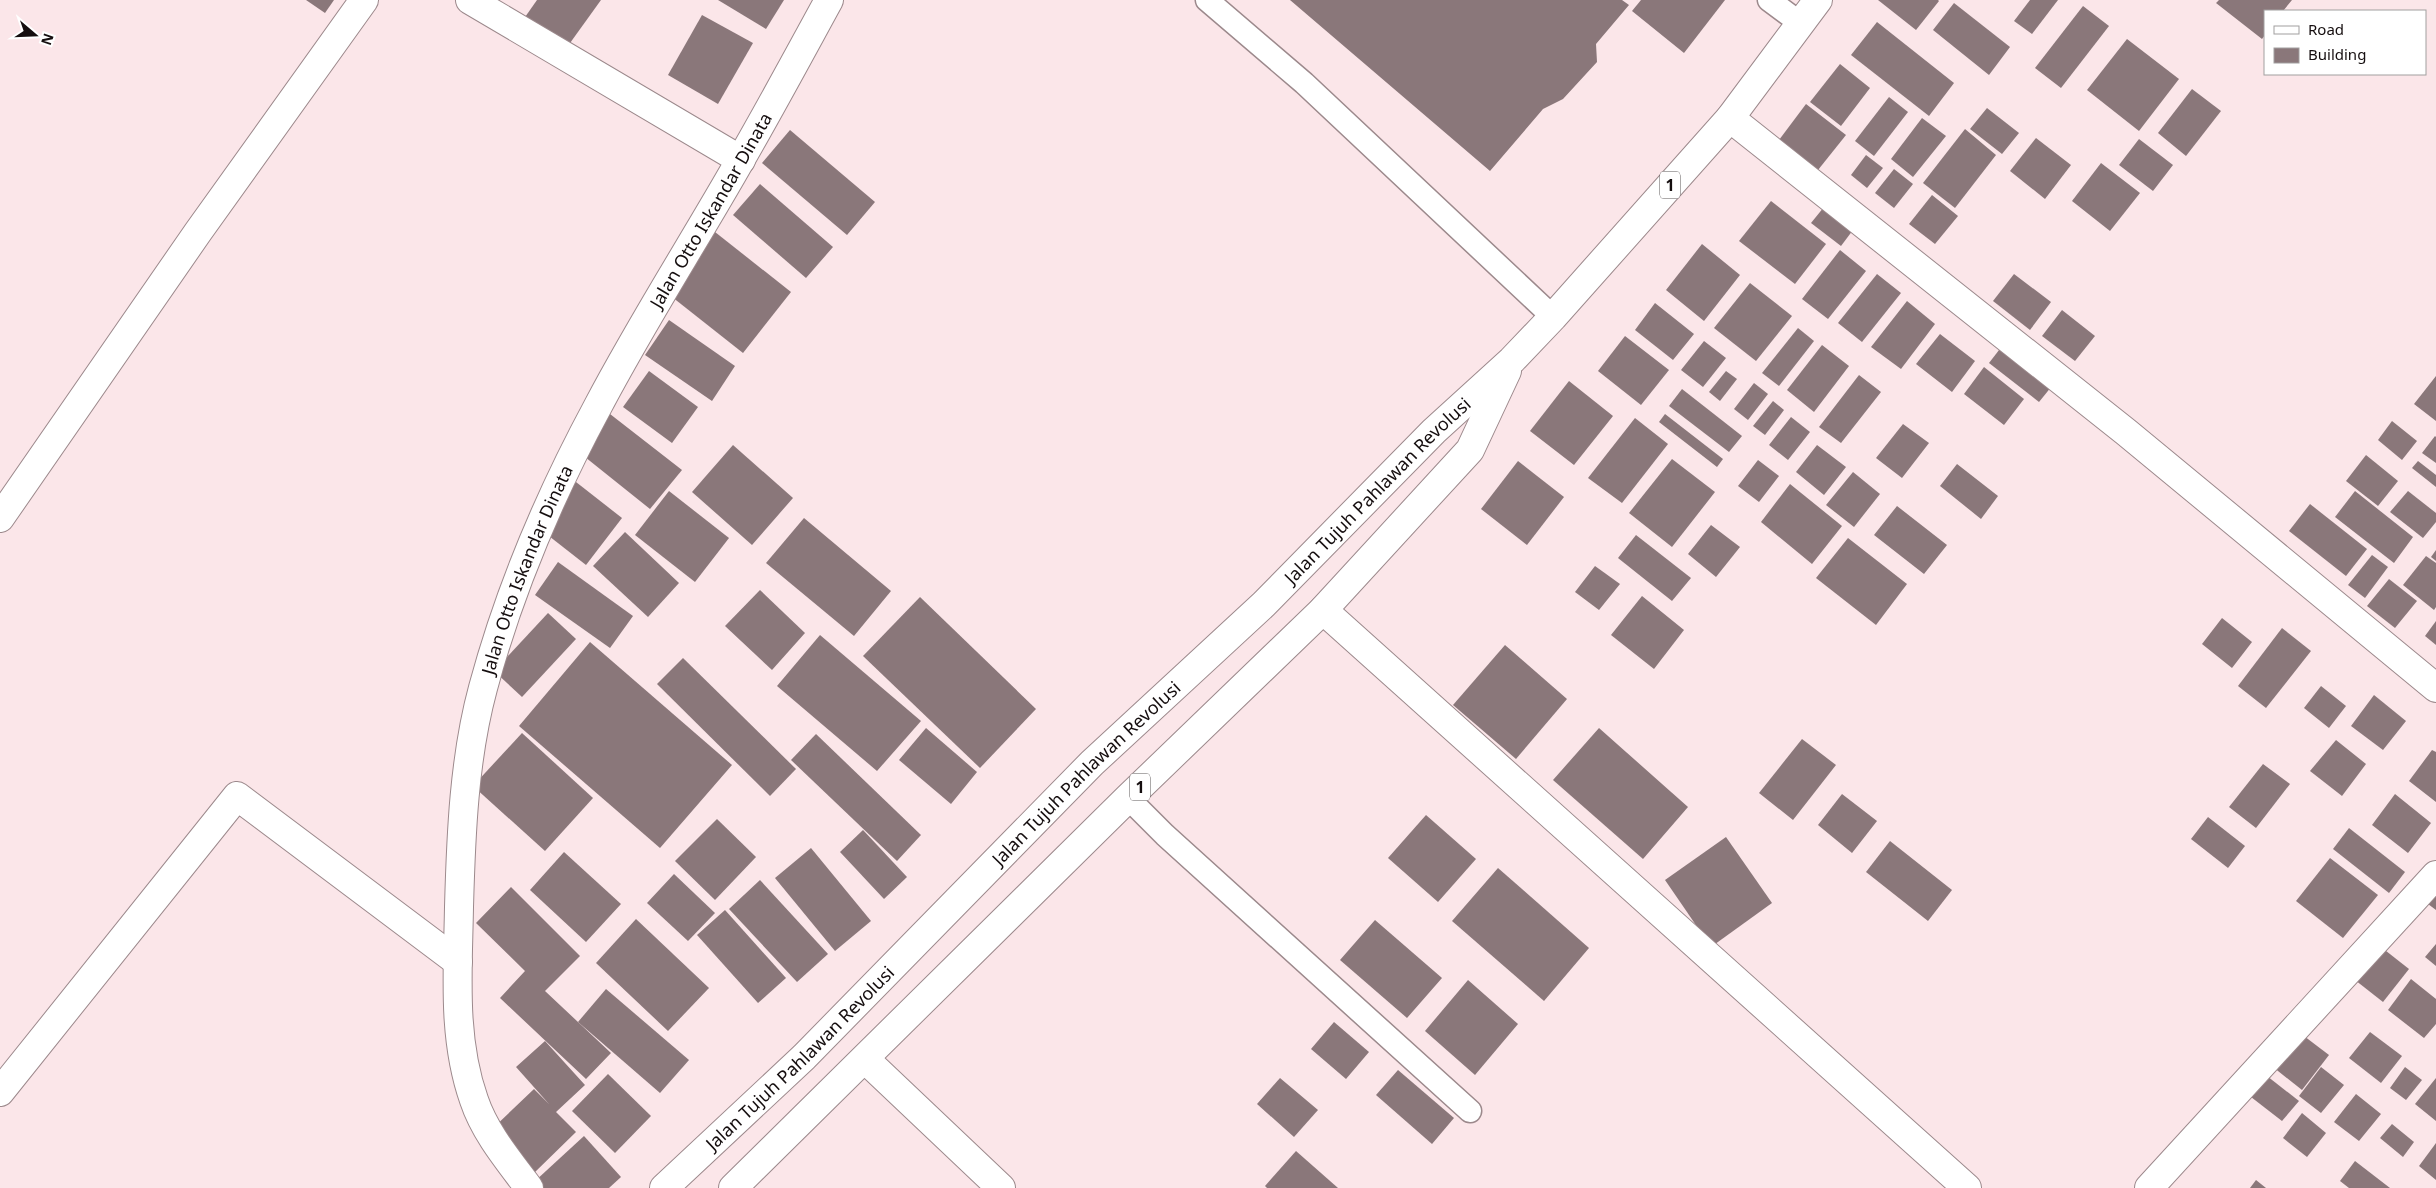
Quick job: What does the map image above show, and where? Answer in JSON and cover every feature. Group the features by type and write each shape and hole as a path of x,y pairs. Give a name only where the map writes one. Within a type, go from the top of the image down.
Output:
{"street":[{"path":"0,518 198,232 364,0"},
{"name":"Jalan Otto Iskandar Dinata","path":"528,1188 493,1139 474,1102 465,1066 457,1003 460,890 468,761 483,688 510,606 543,518 597,408 741,160 829,0"},
{"name":"Jalan Tujuh Pahlawan Revolusi","path":"664,1188 804,1057 1092,764 1264,604 1434,431 1512,360 1553,318 1730,118 1818,0"},
{"path":"479,2 741,160"},
{"path":"1730,118 2126,432 2436,688"},
{"name":"Jalan Tujuh Pahlawan Revolusi","path":"733,1188 1128,798 1323,610 1470,450 1512,360"},
{"path":"1323,610 1967,1188"},
{"path":"0,1092 237,796 458,962"},
{"path":"2149,1188 2436,875"},
{"path":"865,1059 1001,1188"}],"lane":[{"path":"1207,0 1304,83 1553,318"},
{"path":"1769,0 1800,23"},
{"path":"1128,798 1165,836 1470,1111"}],"building":[{"path":"306,0 334,0 325,13"},
{"path":"537,0 601,0 565,50 523,20"},
{"path":"718,0 784,0 766,29"},
{"path":"1290,0 1622,0 1629,5 1596,44 1597,62 1563,99 1543,109 1490,171"},
{"path":"1641,0 1725,0 1684,53 1632,11"},
{"path":"1878,0 1938,0 1939,1 1916,30"},
{"path":"2030,0 2058,0 2032,34 2014,21"},
{"path":"2219,0 2292,0 2284,10 2264,10 2264,36 2262,39 2216,3"},
{"path":"1954,3 2010,47 1989,75 1933,30"},
{"path":"2083,6 2109,26 2061,88 2035,68"},
{"path":"702,15 753,43 718,104 668,75"},
{"path":"1877,22 1954,83 1929,116 1851,55"},
{"path":"2127,39 2179,79 2139,131 2087,90"},
{"path":"1840,64 1870,88 1841,126 1810,102"},
{"path":"2192,89 2221,111 2186,156 2158,133"},
{"path":"1889,97 1908,112 1874,156 1855,141"},
{"path":"1806,104 1846,135 1818,170 1779,140"},
{"path":"1987,108 2019,133 2002,154 1970,129"},
{"path":"1922,118 1946,136 1913,177 1891,159"},
{"path":"1965,129 1996,155 1955,208 1923,183"},
{"path":"790,130 875,202 847,235 762,163"},
{"path":"2036,138 2071,165 2045,199 2010,171"},
{"path":"2139,139 2173,165 2153,191 2119,165"},
{"path":"1866,155 1883,168 1867,188 1851,175"},
{"path":"2101,163 2140,193 2110,231 2072,201"},
{"path":"1894,169 1913,184 1894,208 1875,193"},
{"path":"760,184 833,247 806,278 733,215"},
{"path":"1932,195 1958,216 1935,244 1909,224"},
{"path":"1771,201 1826,244 1795,284 1739,241"},
{"path":"1824,207 1853,230 1841,246 1811,223"},
{"path":"715,232 791,292 743,353 667,293"},
{"path":"1702,244 1740,275 1704,321 1666,290"},
{"path":"1840,250 1866,271 1828,319 1802,299"},
{"path":"1877,274 1901,293 1862,342 1838,323"},
{"path":"2014,274 2051,302 2030,330 1993,301"},
{"path":"1750,283 1792,316 1756,361 1714,328"},
{"path":"1907,301 1935,324 1901,369 1871,347"},
{"path":"1655,303 1694,334 1673,360 1635,330"},
{"path":"2062,310 2095,336 2075,361 2042,336"},
{"path":"669,320 735,366 712,401 645,355"},
{"path":"1798,328 1814,341 1779,386 1762,373"},
{"path":"1940,334 1975,361 1952,392 1916,364"},
{"path":"1625,336 1669,370 1641,405 1598,371"},
{"path":"1704,341 1726,358 1703,387 1681,370"},
{"path":"2006,341 2056,381 2039,402 1989,363"},
{"path":"1822,345 1849,366 1814,412 1787,390"},
{"path":"1984,367 2024,399 2004,425 1964,394"},
{"path":"649,371 698,407 672,443 623,407"},
{"path":"1726,371 1737,379 1720,401 1709,392"},
{"path":"1859,375 1881,392 1841,443 1819,427"},
{"path":"2436,376 2436,421 2414,404"},
{"path":"1569,381 1613,416 1574,465 1530,431"},
{"path":"1754,383 1768,394 1748,420 1734,409"},
{"path":"1682,389 1742,436 1729,452 1669,406"},
{"path":"1773,401 1784,410 1765,435 1753,426"},
{"path":"610,414 682,470 650,509 580,453"},
{"path":"1665,414 1723,459 1717,467 1659,422"},
{"path":"1791,417 1810,432 1788,460 1769,445"},
{"path":"1635,418 1668,444 1622,503 1588,478"},
{"path":"2392,421 2417,441 2402,460 2378,440"},
{"path":"1903,424 1929,443 1902,478 1876,458"},
{"path":"2436,437 2436,463 2422,453"},
{"path":"733,445 793,498 752,545 692,492"},
{"path":"1817,445 1846,467 1824,495 1796,472"},
{"path":"2366,455 2398,481 2378,506 2346,481"},
{"path":"1672,459 1715,492 1672,547 1629,513"},
{"path":"1758,460 1779,476 1759,502 1738,486"},
{"path":"1518,461 1564,497 1527,545 1481,509"},
{"path":"2418,461 2436,475 2436,487 2412,468"},
{"path":"1957,464 1998,496 1981,519 1940,486"},
{"path":"1853,472 1880,494 1854,527 1826,505"},
{"path":"576,482 622,518 586,565 540,529"},
{"path":"1790,484 1842,526 1812,564 1761,522"},
{"path":"669,491 729,538 695,582 635,535"},
{"path":"2355,491 2413,537 2394,563 2335,517"},
{"path":"2408,491 2436,513 2436,522 2423,538 2390,512"},
{"path":"2310,504 2367,549 2346,576 2289,531"},
{"path":"1897,506 1947,545 1924,574 1874,535"},
{"path":"804,518 891,591 854,636 766,563"},
{"path":"1711,525 1740,547 1716,577 1688,554"},
{"path":"625,532 679,583 648,617 593,566"},
{"path":"1636,535 1691,578 1672,601 1618,558"},
{"path":"1848,538 1907,584 1876,625 1816,578"},
{"path":"2436,550 2436,561 2431,557"},
{"path":"2372,555 2388,567 2365,598 2348,585"},
{"path":"2426,556 2436,563 2436,607 2434,610 2403,585"},
{"path":"558,562 633,616 610,648 535,595"},
{"path":"1595,566 1620,584 1599,610 1575,592"},
{"path":"2389,579 2417,601 2395,628 2367,606"},
{"path":"760,590 805,633 772,670 725,626"},
{"path":"1642,596 1684,630 1654,669 1611,635"},
{"path":"920,597 1036,709 980,768 863,656"},
{"path":"548,613 576,639 522,697 494,671"},
{"path":"2222,618 2252,642 2232,668 2202,644"},
{"path":"2436,621 2436,645 2425,636"},
{"path":"2282,628 2311,651 2266,708 2238,686"},
{"path":"820,635 921,721 877,771 777,686"},
{"path":"590,642 732,765 660,848 519,726"},
{"path":"1505,645 1567,699 1516,759 1453,705"},
{"path":"683,658 796,769 770,796 657,684"},
{"path":"2321,686 2346,706 2329,728 2304,708"},
{"path":"2374,695 2406,721 2383,750 2351,726"},
{"path":"926,728 977,772 951,804 899,760"},
{"path":"1599,728 1688,807 1643,859 1553,780"},
{"path":"522,733 593,798 545,851 473,786"},
{"path":"816,734 921,835 897,861 791,760"},
{"path":"1802,739 1836,765 1793,820 1759,793"},
{"path":"2336,740 2366,764 2342,796 2310,771"},
{"path":"2432,750 2436,752 2436,802 2409,781"},
{"path":"2263,764 2290,784 2256,828 2229,807"},
{"path":"1842,794 1877,821 1852,853 1818,825"},
{"path":"2395,794 2431,823 2408,853 2372,825"},
{"path":"1426,815 1476,859 1438,902 1388,858"},
{"path":"2208,817 2245,846 2228,868 2191,839"},
{"path":"717,819 756,857 715,900 675,861"},
{"path":"2349,828 2405,872 2389,893 2333,849"},
{"path":"863,830 907,877 884,899 840,852"},
{"path":"1726,837 1772,903 1711,947 1665,880"},
{"path":"1890,841 1952,890 1928,921 1866,872"},
{"path":"811,848 871,921 835,951 775,878"},
{"path":"564,852 621,904 586,942 530,890"},
{"path":"2330,858 2378,895 2343,938 2296,901"},
{"path":"1498,868 1589,948 1544,1001 1452,921"},
{"path":"674,874 715,913 688,941 647,903"},
{"path":"760,880 828,954 797,982 729,909"},
{"path":"2436,884 2436,910 2424,901"},
{"path":"511,887 580,956 545,991 611,1053 586,1079 500,998 525,971 476,923"},
{"path":"725,910 786,978 758,1003 697,935"},
{"path":"636,919 709,988 668,1031 596,963"},
{"path":"1375,920 1442,978 1407,1018 1340,960"},
{"path":"2436,944 2436,966 2425,957"},
{"path":"2381,947 2409,969 2383,1002 2355,980"},
{"path":"2411,979 2436,999 2436,1024 2424,1038 2388,1010"},
{"path":"1468,980 1518,1024 1475,1075 1425,1031"},
{"path":"606,989 689,1060 660,1093 578,1022"},
{"path":"1334,1022 1369,1052 1346,1079 1311,1049"},
{"path":"2370,1032 2402,1056 2381,1083 2349,1058"},
{"path":"2300,1033 2329,1055 2302,1090 2273,1067"},
{"path":"545,1041 585,1085 556,1112 576,1132 533,1174 491,1130 534,1089 549,1104 516,1067"},
{"path":"2321,1067 2344,1085 2321,1113 2299,1096"},
{"path":"2405,1067 2422,1080 2406,1100 2390,1088"},
{"path":"1398,1070 1454,1118 1432,1144 1376,1095"},
{"path":"608,1074 651,1116 615,1153 572,1111"},
{"path":"2267,1076 2299,1101 2282,1121 2251,1097"},
{"path":"1280,1078 1318,1110 1294,1137 1257,1104"},
{"path":"2436,1078 2436,1121 2415,1104"},
{"path":"2356,1094 2381,1114 2359,1141 2334,1122"},
{"path":"2302,1113 2326,1133 2307,1157 2283,1138"},
{"path":"2392,1124 2414,1142 2403,1157 2380,1138"},
{"path":"584,1136 621,1177 609,1188 540,1188 534,1182"},
{"path":"2436,1143 2436,1180 2419,1166"},
{"path":"1296,1151 1338,1188 1267,1188 1265,1186"},
{"path":"2355,1161 2390,1188 2349,1188 2340,1181"},
{"path":"2256,1180 2266,1188 2250,1188"}]}
